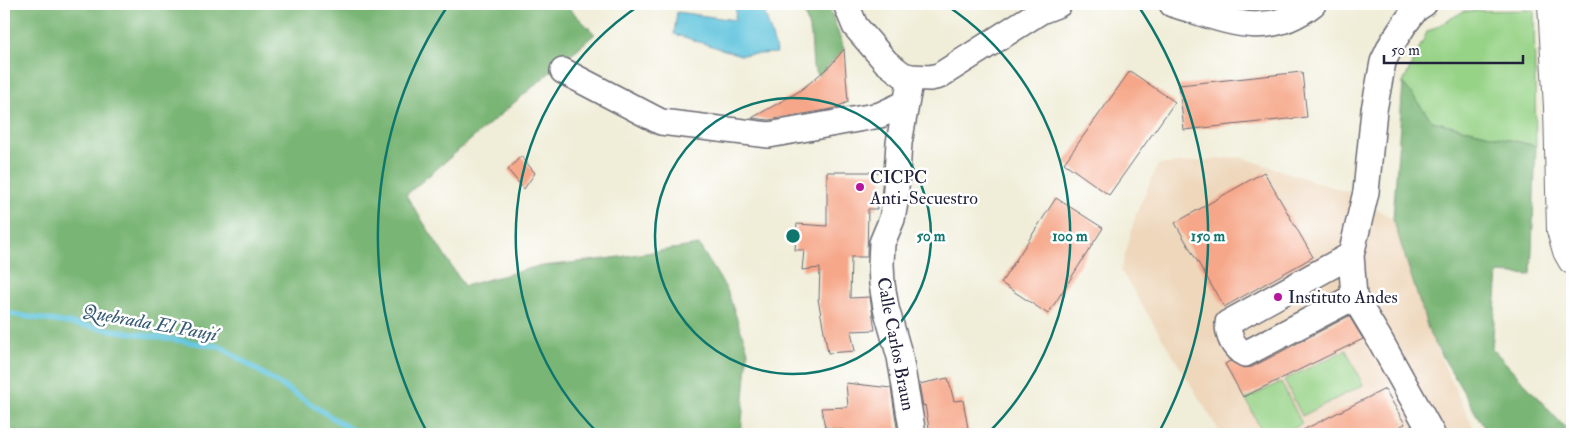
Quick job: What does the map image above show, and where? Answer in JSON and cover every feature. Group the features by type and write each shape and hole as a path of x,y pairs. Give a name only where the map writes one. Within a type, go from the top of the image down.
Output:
{"main road":[{"path":"1552,4 1558,107 1561,230 1567,251 1572,260"}],"street":[{"path":"846,4 855,26 886,62 903,75 930,78 939,76 1041,11 1059,4"},
{"path":"1172,4 1243,25 1285,21 1302,13 1313,4"},
{"path":"1424,4 1416,9 1404,25 1391,44 1383,62 1374,110 1366,192 1351,255 1354,298 1380,340 1432,434"},
{"path":"563,71 661,122 769,135 880,115 906,103"},
{"name":"Calle Carlos Braun","path":"911,77 899,143 895,203 892,219 882,243 882,284 886,308 900,357 913,434"},
{"path":"1351,255 1228,323 1228,332 1237,350 1245,354 1354,298"}],"shaded area":[{"name":"Instituto Andes","path":"1240,157 1347,192 1393,219 1430,335 1476,434 1221,434 1121,271 1136,214 1158,165"}],"green space":[{"path":"4,4 565,4 595,34 406,195 464,286 535,267 606,259 699,245 727,290 748,351 741,434 4,434"},
{"path":"802,4 828,4 844,49 819,76 813,67 811,35"},
{"path":"1534,10 1536,146 1432,121 1403,83 1427,32 1464,11"},
{"path":"1403,83 1432,121 1536,146 1531,275 1498,273 1492,348 1571,434 1488,434 1430,335 1393,219"},
{"path":"1346,350 1363,385 1302,416 1284,380"},
{"path":"1281,382 1302,424 1282,434 1263,434 1246,399"}],"water":[{"path":"736,4 762,4 777,53 740,55 674,34 677,12 735,20"}],"building":[{"path":"844,49 848,102 832,109 769,120 752,118 798,92 831,65"},
{"path":"1130,71 1175,102 1109,195 1064,163"},
{"path":"1302,72 1307,117 1184,130 1179,85"},
{"path":"521,156 535,173 524,189 508,170"},
{"path":"827,172 883,172 881,202 876,202 877,209 868,209 867,257 851,257 850,298 870,297 875,330 851,331 855,351 828,353 818,299 820,268 802,270 804,250 795,250 797,224 827,226"},
{"path":"1264,172 1313,257 1224,307 1175,223"},
{"path":"1056,198 1103,228 1048,314 1001,283"},
{"path":"1349,316 1363,339 1243,397 1225,364 1230,361 1244,368 1252,367"},
{"path":"948,378 954,401 963,400 969,434 930,434 919,384"},
{"path":"846,383 891,388 898,434 848,434 848,431 825,427 821,408 848,407"},
{"path":"1385,389 1405,424 1383,434 1295,434"}],"waterway":[{"name":"Quebrada El Paují","path":"4,313 221,347 358,434"}],"place":[{"name":"CICPC Anti-Secuestro","path":"860,187"},
{"name":"Instituto Andes","path":"1278,297"}]}
